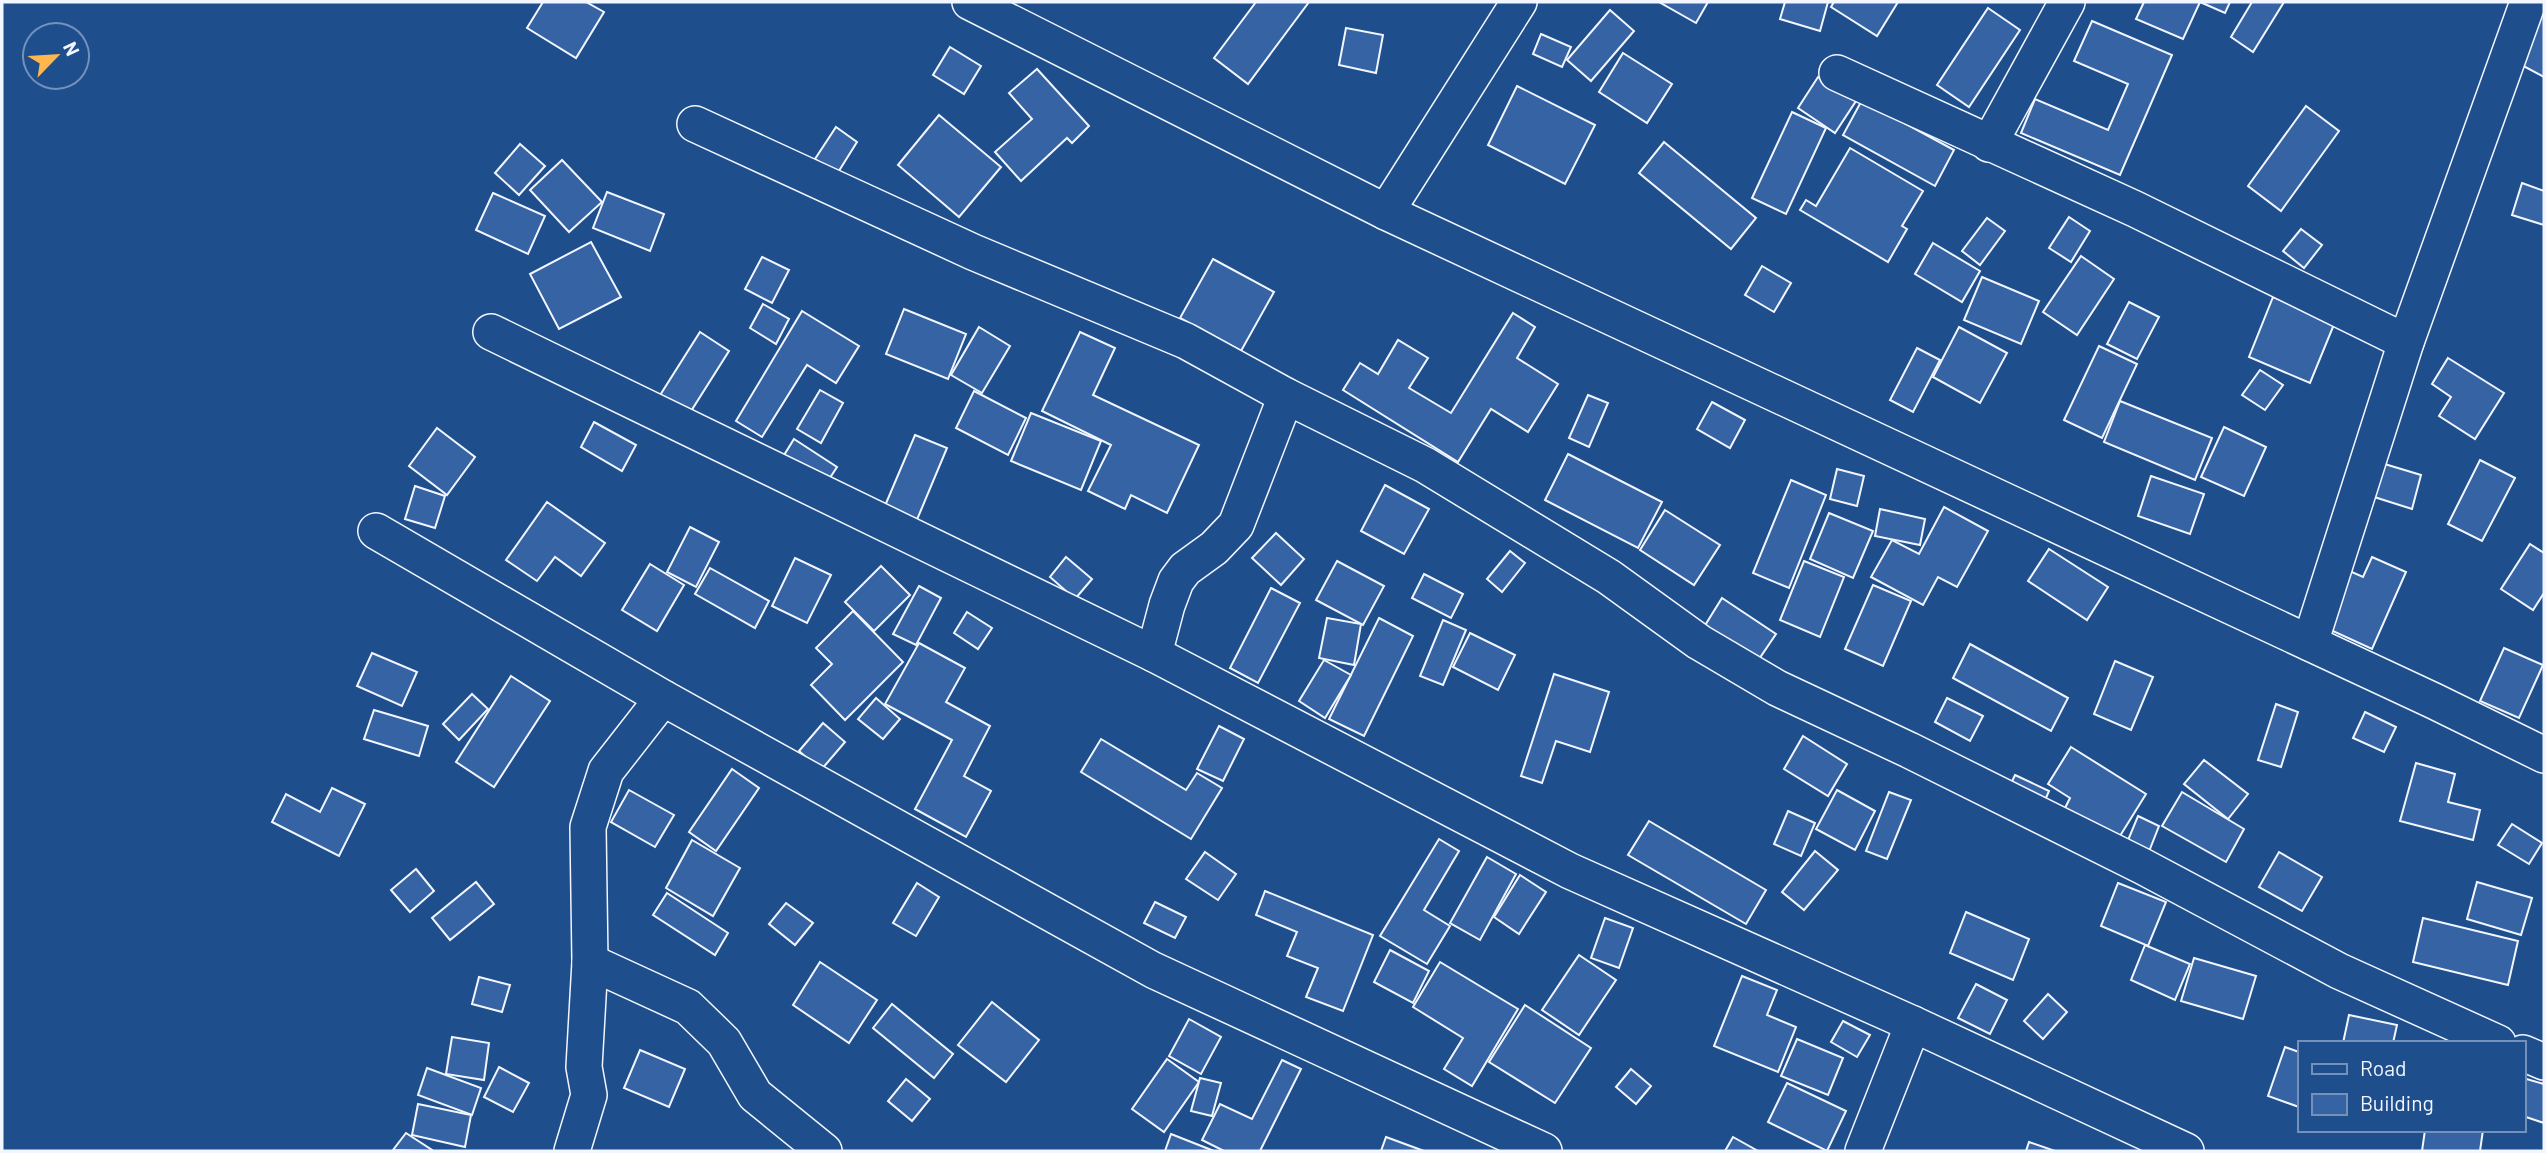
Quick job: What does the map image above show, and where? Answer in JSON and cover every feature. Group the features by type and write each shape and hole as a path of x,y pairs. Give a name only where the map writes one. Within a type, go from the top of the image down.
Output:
{"street":[{"path":"970,2 1386,212 2544,755"},
{"path":"1386,212 1519,2"},
{"path":"1989,144 2067,2"},
{"path":"2310,643 2406,342 2528,2"},
{"path":"1837,73 2134,209 2406,342"},
{"path":"695,124 973,252 1186,341 1286,396 1425,465 1609,577 1699,642 1777,688 2142,866 2339,971 2494,1041"},
{"path":"491,332 1154,654 1570,871 1913,1024 2186,1151"},
{"path":"1154,654 1176,581 1185,569 1214,548 1236,525 1286,396"},
{"path":"376,531 663,698 1153,971 1544,1151"},
{"path":"572,1151 589,1095 584,1067 590,962 588,827 606,771 663,698"},
{"path":"590,962 688,1007 724,1042 755,1095 824,1151"},
{"path":"1863,1151 1913,1024"},
{"path":"2525,1055 2544,1062"}],"building":[{"path":"543,2 586,2 604,12 576,58 527,28"},
{"path":"1256,2 1309,2 1248,84 1214,58"},
{"path":"1659,2 1708,2 1696,23"},
{"path":"1785,2 1828,2 1820,31 1780,19"},
{"path":"1834,2 1898,2 1877,36 1831,7"},
{"path":"2144,2 2200,2 2183,39 2136,19"},
{"path":"2200,2 2230,2 2225,13"},
{"path":"2252,2 2284,2 2253,52 2231,37"},
{"path":"2544,6 2544,77 2514,61"},
{"path":"1988,8 2020,30 1969,107 1937,85"},
{"path":"1610,10 1634,31 1591,81 1567,60"},
{"path":"2092,21 2172,55 2120,175 2021,133 2035,99 2108,130 2128,84 2074,61"},
{"path":"1346,28 1383,35 1376,73 1339,65"},
{"path":"1541,34 1571,47 1562,67 1533,54"},
{"path":"950,47 981,66 964,94 933,75"},
{"path":"1623,53 1672,84 1647,123 1599,92"},
{"path":"1037,69 1089,126 1072,143 1067,138 1021,181 995,152 1032,119 1009,93"},
{"path":"1818,77 1856,101 1835,133 1798,108"},
{"path":"1517,86 1595,125 1565,184 1488,145"},
{"path":"1862,100 1954,150 1935,186 1843,135"},
{"path":"2306,106 2339,131 2281,211 2248,186"},
{"path":"1792,112 1826,128 1786,214 1752,198"},
{"path":"939,115 1001,167 959,217 898,165"},
{"path":"836,127 857,142 837,174 815,159"},
{"path":"1664,142 1756,218 1731,249 1639,173"},
{"path":"520,144 545,166 519,195 495,173"},
{"path":"1850,148 1923,191 1902,226 1907,229 1888,262 1800,210 1806,200 1816,206"},
{"path":"562,160 602,202 569,232 530,190"},
{"path":"2522,183 2544,191 2544,225 2512,215"},
{"path":"607,192 664,214 650,251 593,228"},
{"path":"493,193 545,216 528,254 476,230"},
{"path":"2069,217 2090,231 2071,262 2049,248"},
{"path":"1987,218 2005,231 1980,265 1962,251"},
{"path":"2301,229 2322,245 2304,268 2283,251"},
{"path":"591,242 621,297 559,329 530,274"},
{"path":"1933,243 1980,271 1962,302 1915,274"},
{"path":"2081,256 2114,279 2077,335 2043,312"},
{"path":"762,257 789,270 772,303 745,289"},
{"path":"1213,259 1274,292 1241,351 1180,318"},
{"path":"1762,266 1791,283 1774,312 1745,295"},
{"path":"1982,277 2039,301 2021,344 1964,320"},
{"path":"2273,297 2335,322 2310,383 2249,357"},
{"path":"2129,302 2159,317 2137,359 2107,344"},
{"path":"763,304 789,319 776,344 750,328"},
{"path":"904,309 966,334 948,379 886,354"},
{"path":"802,311 859,346 836,383 807,365 762,437 736,421"},
{"path":"1513,313 1535,327 1517,358 1558,384 1528,432 1491,409 1458,462 1343,390 1360,363 1378,374 1398,340 1428,358 1409,388 1451,413"},
{"path":"979,327 1010,346 982,393 951,375"},
{"path":"1959,327 2007,353 1980,403 1933,377"},
{"path":"700,332 729,351 686,419 657,400"},
{"path":"1080,332 1115,348 1093,395 1199,445 1167,513 1131,495 1125,509 1088,491 1111,445 1042,411"},
{"path":"2099,346 2137,364 2102,438 2064,420"},
{"path":"1917,348 1940,360 1913,412 1890,400"},
{"path":"2448,358 2504,393 2475,439 2439,416 2451,397 2432,384"},
{"path":"2260,370 2283,385 2265,410 2242,395"},
{"path":"820,390 843,403 821,443 797,429"},
{"path":"974,391 1026,418 1008,455 956,428"},
{"path":"1588,395 1608,403 1589,447 1569,438"},
{"path":"2120,401 2212,438 2195,480 2104,442"},
{"path":"1712,402 1745,420 1730,448 1697,429"},
{"path":"1031,413 1101,441 1081,490 1011,461"},
{"path":"594,422 636,445 622,471 581,447"},
{"path":"2224,427 2266,447 2244,496 2201,477"},
{"path":"437,428 475,457 447,495 409,466"},
{"path":"915,435 947,448 916,522 884,508"},
{"path":"794,439 837,467 824,487 781,460"},
{"path":"1568,454 1662,502 1638,548 1545,500"},
{"path":"2480,460 2515,478 2482,541 2448,524"},
{"path":"2378,462 2421,475 2412,509 2368,495"},
{"path":"1837,469 1864,476 1857,506 1830,499"},
{"path":"2151,476 2204,494 2190,534 2138,516"},
{"path":"1791,480 1826,495 1789,588 1753,573"},
{"path":"1385,485 1429,509 1404,554 1361,531"},
{"path":"415,486 445,496 435,528 405,519"},
{"path":"547,502 605,543 581,576 555,557 537,581 506,560"},
{"path":"1944,507 1988,531 1957,587 1938,577 1923,605 1871,577 1892,540 1919,554"},
{"path":"1880,509 1925,519 1920,545 1875,536"},
{"path":"1665,510 1720,545 1694,585 1640,550"},
{"path":"1829,513 1873,531 1853,578 1810,559"},
{"path":"690,527 719,542 696,587 667,572"},
{"path":"1276,533 1304,559 1281,585 1252,558"},
{"path":"2530,544 2544,553 2544,593 2533,610 2501,589"},
{"path":"2049,549 2108,587 2087,620 2028,581"},
{"path":"1510,551 1525,563 1502,592 1487,579"},
{"path":"1066,557 1092,579 1075,599 1050,577"},
{"path":"2372,557 2406,572 2372,649 2311,621 2336,565 2363,577"},
{"path":"795,558 831,575 807,623 772,606"},
{"path":"1337,561 1384,586 1363,625 1316,600"},
{"path":"1804,561 1844,577 1820,637 1780,620"},
{"path":"650,564 684,585 657,631 622,610"},
{"path":"881,566 910,595 874,631 845,602"},
{"path":"710,568 769,601 755,628 695,594"},
{"path":"1424,574 1463,594 1451,618 1412,598"},
{"path":"1873,585 1911,601 1883,666 1845,649"},
{"path":"919,586 941,598 916,645 893,634"},
{"path":"1271,588 1300,603 1258,683 1230,668"},
{"path":"1722,598 1776,634 1757,662 1704,627"},
{"path":"853,611 903,662 845,720 811,685 832,664 816,648"},
{"path":"967,612 992,628 978,649 954,633"},
{"path":"1327,618 1361,624 1354,665 1319,658"},
{"path":"1379,618 1413,636 1364,736 1329,719"},
{"path":"1443,620 1466,630 1443,685 1420,676"},
{"path":"1470,633 1515,655 1498,690 1453,667"},
{"path":"919,643 965,668 946,702 990,726 964,776 991,791 966,837 915,809 952,740 885,704"},
{"path":"1970,644 2068,698 2051,731 1953,678"},
{"path":"2504,648 2543,665 2519,718 2480,701"},
{"path":"372,653 417,672 402,706 357,686"},
{"path":"1324,660 1351,675 1325,718 1299,701"},
{"path":"2115,661 2153,677 2131,730 2094,714"},
{"path":"1554,674 1609,692 1590,752 1556,741 1542,783 1521,776"},
{"path":"511,676 550,701 494,787 456,762"},
{"path":"472,694 488,709 459,740 443,724"},
{"path":"876,698 900,719 883,739 858,719"},
{"path":"1947,698 1983,716 1970,741 1935,722"},
{"path":"2276,704 2298,712 2281,767 2258,760"},
{"path":"374,710 428,726 419,756 364,739"},
{"path":"2365,712 2396,727 2384,752 2353,738"},
{"path":"823,723 845,742 821,770 799,751"},
{"path":"1219,726 1244,739 1223,781 1197,769"},
{"path":"1803,736 1847,764 1828,796 1784,769"},
{"path":"1101,739 1186,790 1197,773 1222,788 1191,839 1081,772"},
{"path":"2071,747 2146,794 2115,844 2063,812 2070,798 2048,784"},
{"path":"2204,760 2248,794 2228,819 2184,784"},
{"path":"2416,763 2455,774 2448,802 2480,810 2473,840 2400,821"},
{"path":"732,769 759,788 716,851 689,832"},
{"path":"2015,775 2049,791 2040,812 2005,796"},
{"path":"332,788 365,804 339,856 272,822 286,794 320,812"},
{"path":"629,790 674,815 655,847 611,822"},
{"path":"1837,790 1875,811 1855,850 1816,829"},
{"path":"1889,792 1911,800 1887,859 1866,851"},
{"path":"2182,792 2244,829 2226,862 2162,826"},
{"path":"1788,811 1815,823 1801,856 1774,844"},
{"path":"2138,816 2159,826 2148,854 2126,845"},
{"path":"1649,821 1766,890 1746,924 1628,855"},
{"path":"2512,824 2542,843 2529,864 2498,845"},
{"path":"1439,839 1459,851 1424,910 1450,926 1427,964 1380,936"},
{"path":"692,840 740,868 713,916 666,888"},
{"path":"1815,851 1838,870 1804,910 1782,892"},
{"path":"1205,852 1236,874 1218,900 1186,879"},
{"path":"2279,852 2322,877 2302,911 2259,887"},
{"path":"1487,857 1516,874 1480,940 1450,923"},
{"path":"416,869 434,891 410,912 391,890"},
{"path":"1520,875 1546,892 1519,934 1494,917"},
{"path":"476,882 494,904 450,940 432,918"},
{"path":"2477,882 2532,898 2521,935 2467,919"},
{"path":"917,883 939,897 916,936 893,923"},
{"path":"2118,883 2166,902 2148,946 2101,926"},
{"path":"1265,891 1373,935 1343,1011 1306,997 1318,968 1287,956 1297,932 1256,915"},
{"path":"667,893 728,933 715,955 653,915"},
{"path":"1155,902 1186,917 1175,938 1144,923"},
{"path":"786,903 813,923 795,945 769,924"},
{"path":"1966,912 2029,939 2013,980 1950,953"},
{"path":"1605,918 1633,928 1619,968 1591,958"},
{"path":"2423,918 2518,941 2508,985 2413,962"},
{"path":"2145,945 2190,964 2175,1000 2131,980"},
{"path":"1390,950 1429,971 1413,1003 1374,982"},
{"path":"1579,955 1616,980 1579,1035 1542,1010"},
{"path":"2194,958 2256,976 2243,1019 2181,1001"},
{"path":"820,962 877,1000 849,1043 793,1005"},
{"path":"1440,962 1518,1009 1472,1086 1444,1069 1463,1038 1413,1007"},
{"path":"1742,976 1777,990 1767,1015 1796,1027 1778,1072 1714,1046"},
{"path":"479,977 510,985 502,1012 472,1004"},
{"path":"1976,984 2007,1000 1990,1034 1958,1018"},
{"path":"2048,994 2067,1012 2043,1039 2024,1021"},
{"path":"992,1002 1039,1040 1006,1082 958,1045"},
{"path":"892,1004 953,1054 934,1078 873,1028"},
{"path":"1525,1005 1591,1048 1555,1103 1489,1062"},
{"path":"2349,1015 2397,1025 2393,1041 2343,1041"},
{"path":"1189,1019 1221,1037 1201,1074 1169,1056"},
{"path":"1843,1021 1870,1035 1857,1057 1831,1042"},
{"path":"452,1037 489,1043 484,1080 446,1074"},
{"path":"1797,1039 1843,1058 1828,1095 1781,1076"},
{"path":"2285,1047 2298,1052 2298,1107 2268,1096"},
{"path":"640,1050 685,1069 669,1107 624,1088"},
{"path":"1167,1059 1199,1082 1164,1132 1132,1109"},
{"path":"1282,1060 1301,1069 1260,1151 1224,1151 1202,1140 1220,1104 1252,1119"},
{"path":"499,1067 529,1083 513,1112 484,1097"},
{"path":"427,1068 481,1088 472,1115 418,1095"},
{"path":"1631,1069 1651,1086 1636,1104 1616,1087"},
{"path":"1200,1078 1221,1083 1212,1116 1191,1111"},
{"path":"906,1079 930,1099 912,1121 888,1101"},
{"path":"2525,1079 2544,1084 2544,1123 2525,1117"},
{"path":"1787,1083 1846,1111 1827,1151 1768,1122"},
{"path":"418,1104 471,1115 465,1147 412,1135"},
{"path":"2425,1132 2483,1132 2480,1151 2422,1151"},
{"path":"406,1133 432,1150 393,1150"},
{"path":"1171,1134 1214,1151 1165,1151"},
{"path":"1386,1137 1424,1151 1381,1151"},
{"path":"1733,1137 1758,1151 1725,1151"},
{"path":"2029,1142 2055,1151 2026,1151"}]}
